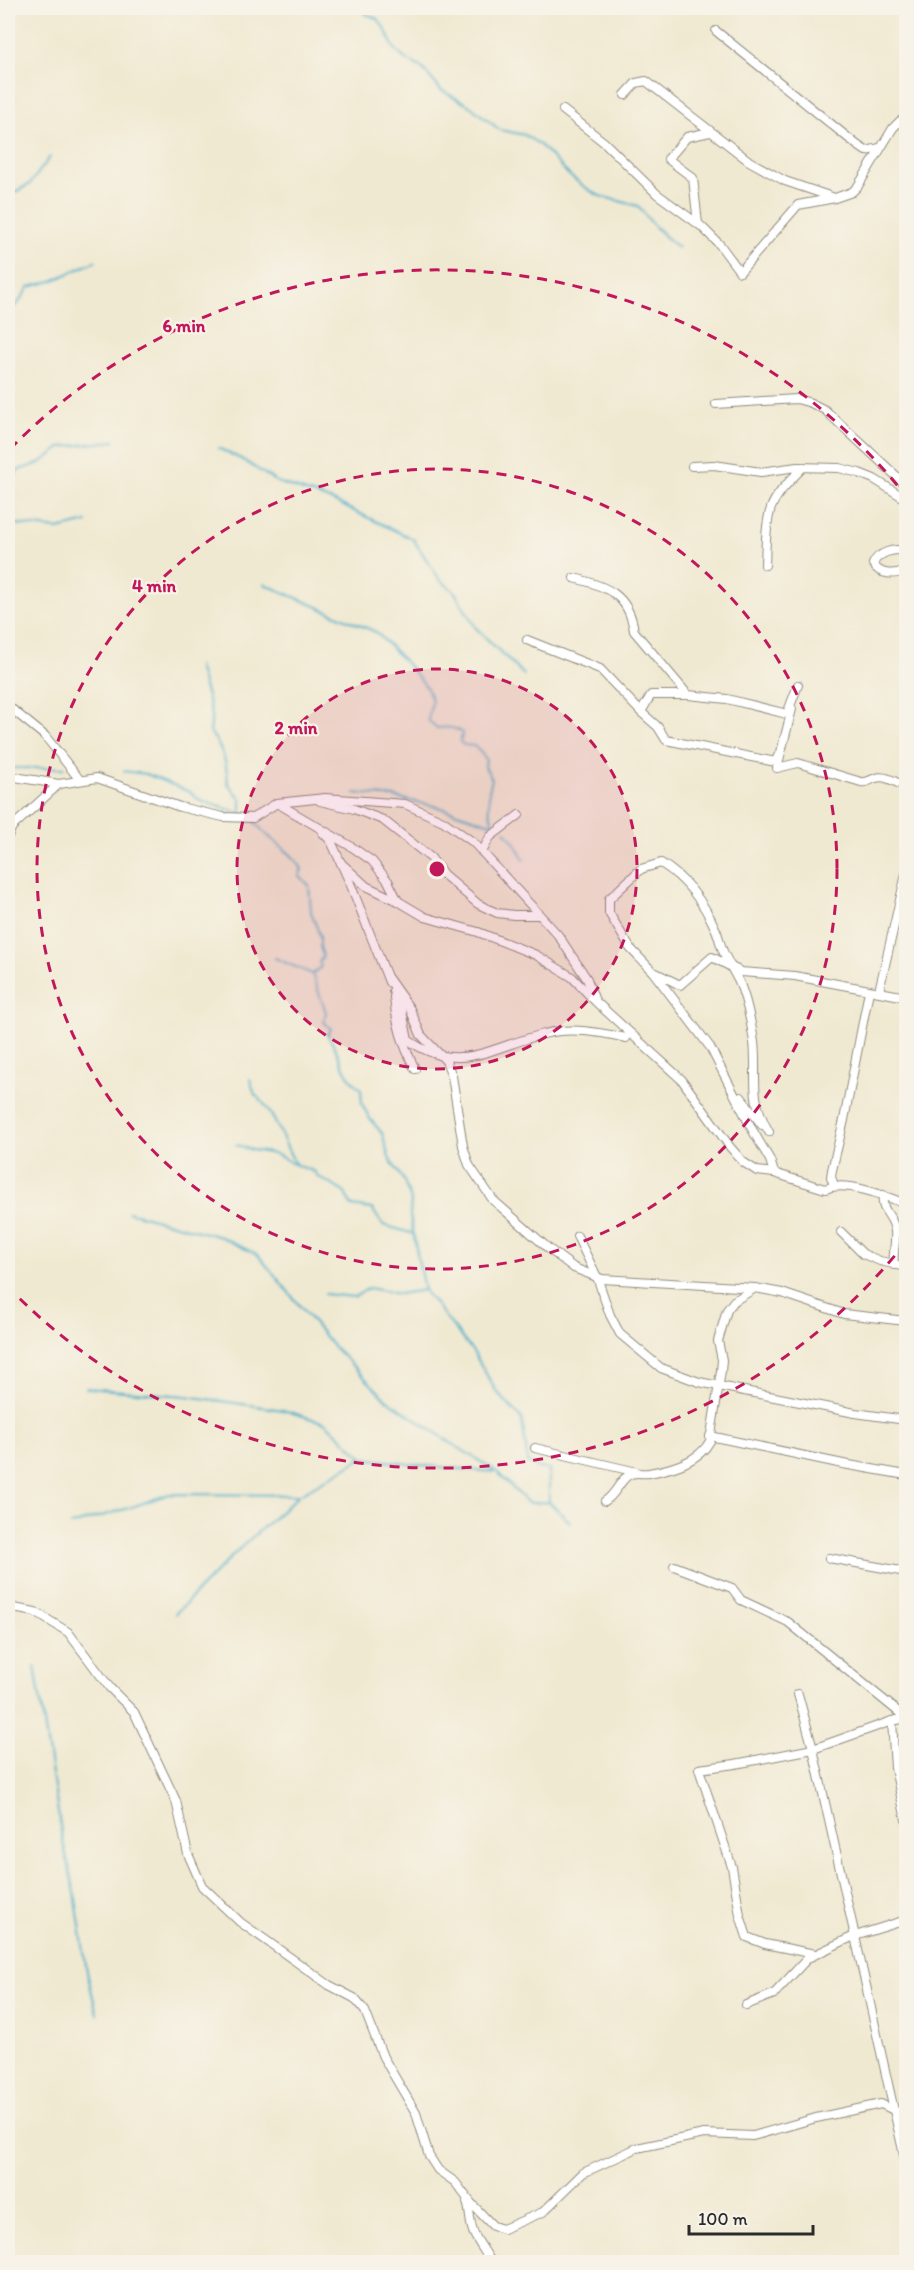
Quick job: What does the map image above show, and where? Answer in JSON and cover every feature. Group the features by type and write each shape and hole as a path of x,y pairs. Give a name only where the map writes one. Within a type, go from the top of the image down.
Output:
{"street":[{"path":"716,31 857,145 866,151 880,148"},
{"path":"625,95 636,83 646,81 748,161 768,173 805,189 835,198"},
{"path":"563,110 605,143 657,194 698,224 720,245 740,272 798,205 835,198 852,192 858,186 893,128 906,119"},
{"path":"698,224 693,178 668,159 687,137 710,132"},
{"path":"716,404 797,399 811,403 825,410 906,485"},
{"path":"693,466 723,466 760,472 803,467 839,468 859,472 906,499"},
{"path":"765,565 772,507 779,494 803,467"},
{"path":"906,551 893,550 877,557 873,564 880,571 891,574 906,570"},
{"path":"574,578 613,591 629,613 634,631 688,695"},
{"path":"527,640 600,669 658,727 666,740 776,762 787,714 798,685 777,768 798,763 861,782 867,783 878,777 906,787"},
{"path":"641,712 651,694 727,699 787,714"},
{"path":"8,706 45,736 80,780"},
{"path":"8,776 59,784 97,778 180,807 223,817 253,818 277,803 311,798 405,804 442,821 473,842 558,935 587,979 595,1001 604,1016 626,1038 682,1080"},
{"path":"8,836 12,826 59,784"},
{"path":"311,798 354,809 383,820 431,858 443,874 478,904 497,913 539,915"},
{"path":"277,803 372,861 388,881 398,901"},
{"path":"482,852 490,837 519,815"},
{"path":"317,826 331,841 401,1006 408,1040 418,1047 448,1058 485,1053 545,1033 586,1030 626,1038"},
{"path":"340,863 366,886 425,917 478,932 536,955 572,977 682,1080 730,1147 743,1162 757,1171 774,1173 825,1190 834,1185 883,1195 906,1204"},
{"path":"730,1084 768,1132 761,1118 754,1086 755,1054 750,1021 739,982 720,945 716,931 697,898 674,871 661,863 641,869 609,899 609,913 630,948 653,972 710,1047 770,1160 774,1173"},
{"path":"879,991 906,874"},
{"path":"653,972 680,985 712,957 741,972 795,976 906,997"},
{"path":"388,978 410,1009 421,1035 442,1056 452,1076 463,1146 469,1165 493,1200 574,1268 602,1279 755,1288 782,1293 844,1314 906,1320"},
{"path":"393,991 395,1017 401,1039 415,1069"},
{"path":"834,1185 831,1177 832,1170 869,991"},
{"path":"883,1195 883,1207 892,1220 896,1234 893,1251 894,1264"},
{"path":"841,1232 863,1254 906,1267"},
{"path":"577,1236 597,1277 610,1315 620,1334 662,1368 699,1382 855,1413 906,1420"},
{"path":"605,1501 618,1491 625,1477 630,1474 643,1474 686,1462 706,1447 710,1436 722,1360 718,1341 727,1310 734,1301 755,1288"},
{"path":"710,1436 906,1475"},
{"path":"535,1448 643,1474"},
{"path":"830,1558 906,1572"},
{"path":"674,1566 732,1588 741,1600 788,1622 906,1718"},
{"path":"8,1601 22,1610"},
{"path":"8,1607 35,1612 68,1632 110,1688 134,1712 176,1801 188,1854 202,1886 240,1922 329,1985 348,1994 365,2011 383,2057 416,2113 429,2156 438,2170 455,2182 493,2226 503,2229 543,2212 583,2172 637,2148 704,2134 753,2136 816,2118 881,2104 906,2116"},
{"path":"798,1694 813,1749 906,2164"},
{"path":"815,1954 765,1944 747,1937 740,1915 732,1867 699,1769 813,1749 906,1718"},
{"path":"892,1721 895,1768 906,1820"},
{"path":"746,2005 774,1994 808,1958 815,1954 854,1936 906,1920"},
{"path":"466,2196 475,2236 491,2262"}],"waterway":[{"path":"362,8 366,14 378,19 394,48 404,58 422,68 441,90 470,106 500,130 525,135 540,145 570,176 589,190 600,196 638,206 654,226 678,248"},
{"path":"8,196 30,184 50,157"},
{"path":"8,313 29,287 52,281 96,261"},
{"path":"8,482 19,470 40,463 62,447 115,441"},
{"path":"218,448 243,460 277,482 333,501 413,539 440,580 454,591 476,628 524,675"},
{"path":"8,523 58,529 87,522"},
{"path":"264,584 376,632 407,664 427,688 432,701 428,720 437,728 451,728 463,733 460,742 464,745 475,746 486,759 485,767 492,779 489,809 493,823"},
{"path":"198,666 210,707 210,732 224,756 228,784 241,799 241,813"},
{"path":"8,768 64,768"},
{"path":"124,771 146,774 190,792 199,800 243,814"},
{"path":"355,793 394,797 438,807 498,826"},
{"path":"253,819 265,834 297,862 302,869 299,876 309,885 311,912 320,936 323,956 319,962 321,967 312,974"},
{"path":"505,831 524,860"},
{"path":"275,958 312,974 326,1012 324,1022 331,1029 327,1035 344,1069 361,1089 362,1104 370,1119 382,1133 389,1158 404,1181 411,1200 410,1216 424,1290"},
{"path":"250,1079 255,1095 273,1117 296,1165 315,1172 317,1176 344,1192 352,1206 372,1209 383,1225 414,1234"},
{"path":"236,1145 275,1154 293,1164"},
{"path":"128,1212 221,1237 258,1255 332,1345 386,1399 497,1472 528,1503 549,1502 570,1522"},
{"path":"325,1294 354,1297 369,1288 399,1294 424,1290 474,1353 496,1391 522,1419 528,1463 538,1468 549,1469 549,1502"},
{"path":"86,1388 186,1396 283,1410 326,1423 363,1458 494,1472"},
{"path":"71,1525 169,1494 299,1495 362,1458"},
{"path":"175,1614 238,1550 298,1496"},
{"path":"35,1666 62,1838 75,1893 87,1972 97,2014"}]}
